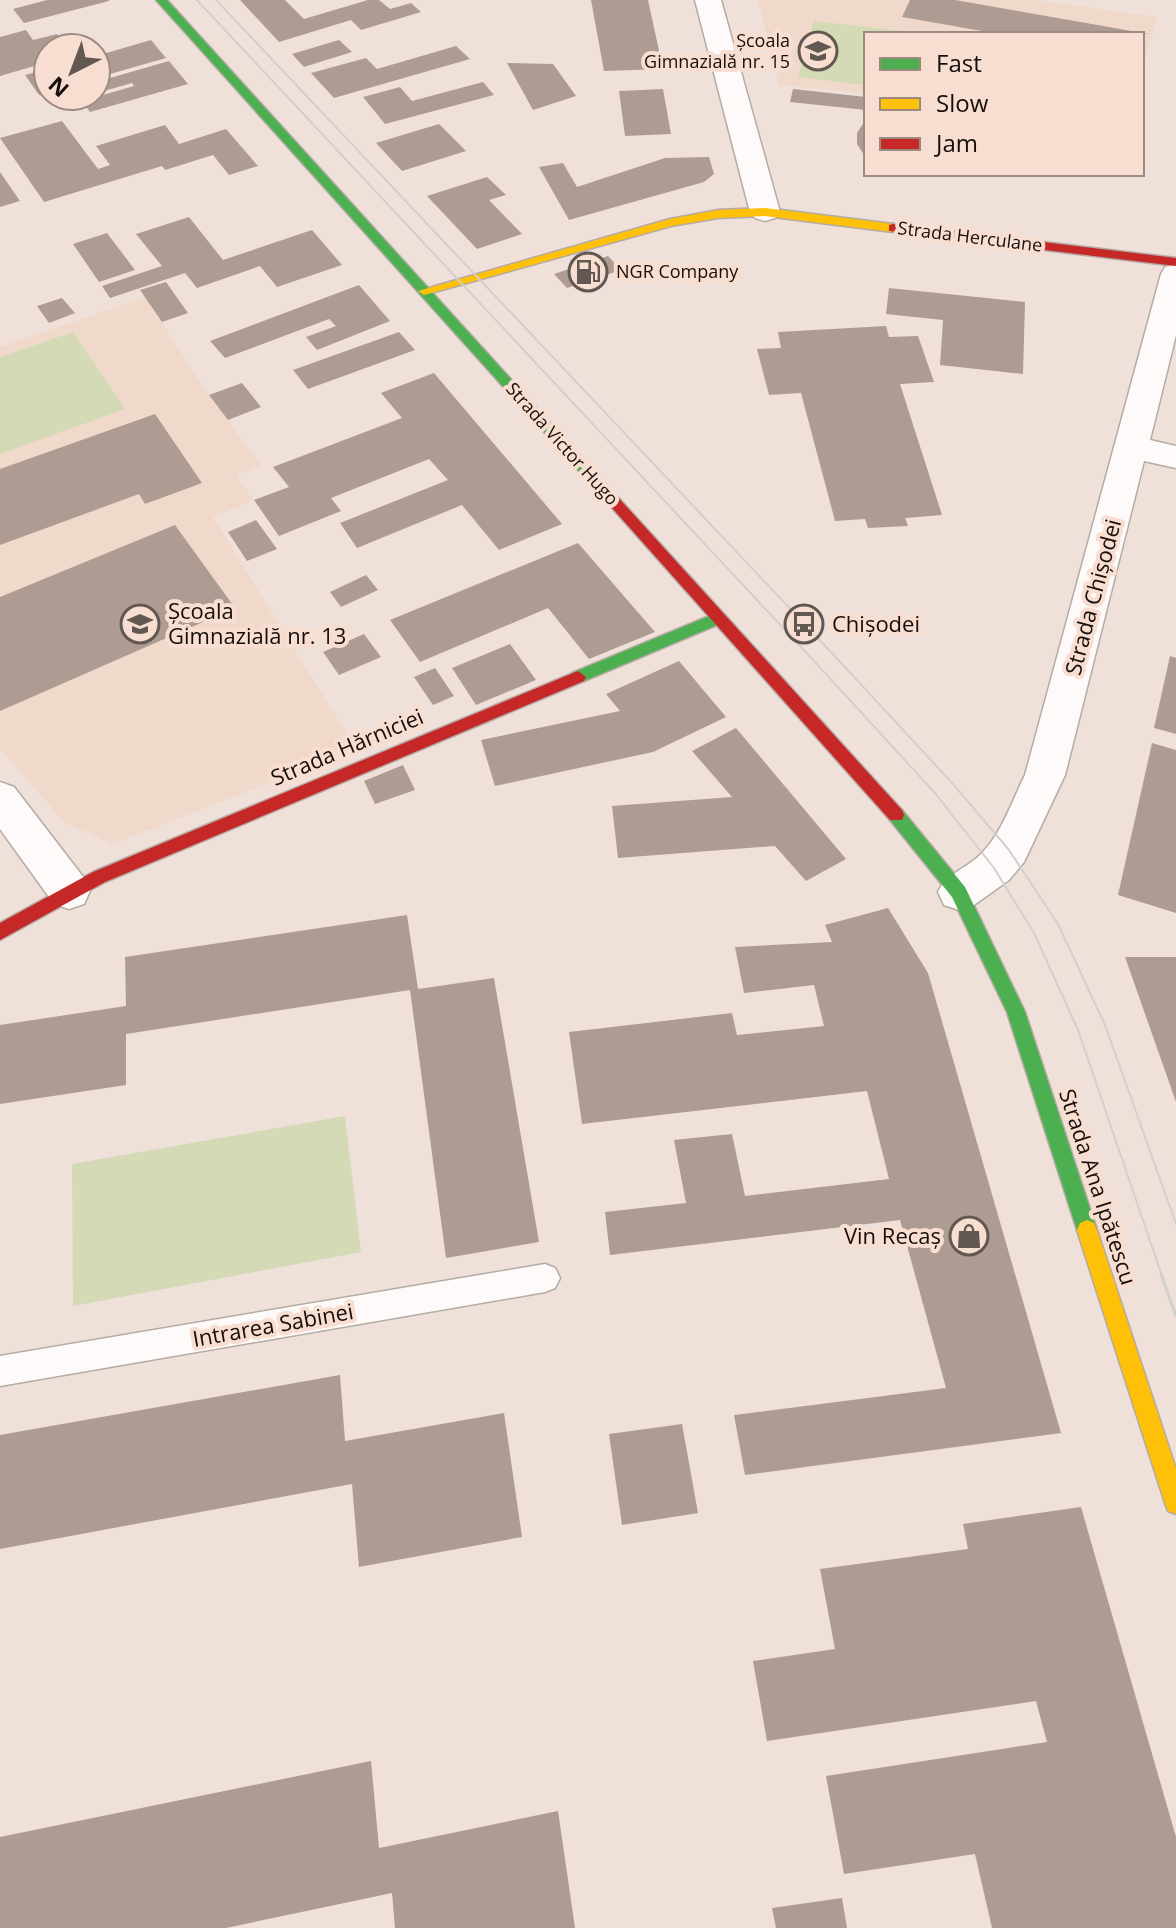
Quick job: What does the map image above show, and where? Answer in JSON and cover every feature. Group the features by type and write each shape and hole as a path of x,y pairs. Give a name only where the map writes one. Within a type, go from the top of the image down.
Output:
{"street":[{"name":"Strada Victor Hugo","path":"161,0 886,803 959,892"},
{"path":"708,0 765,212"},
{"name":"Strada Herculane","path":"424,291 670,223 718,214 765,212 1176,262"},
{"name":"Strada Chișodei","path":"959,892 994,868 1009,850 1045,775 1176,274"},
{"path":"1132,447 1176,457"},
{"name":"Strada Hărniciei","path":"0,932 69,891 719,618"},
{"path":"0,798 69,891"},
{"name":"Strada Ana Ipătescu","path":"959,892 1016,1012 1176,1503"}],"lane":[{"name":"Intrarea Sabinei","path":"0,1371 545,1278"}],"shaded area":[{"name":"Școala Gimnazială nr. 15","path":"758,0 1036,0 1158,17 1144,62 1144,32 864,32 864,93 779,85"},
{"name":"Școala Gimnazială nr. 13","path":"145,297 209,395 261,465 236,476 254,500 213,517 356,749 113,844 65,823 0,749 0,347"}],"green space":[{"path":"814,21 909,32 864,32 864,85 798,77"},
{"path":"73,332 125,409 0,454 0,357"},
{"path":"345,1116 361,1252 73,1306 72,1164"}],"building":[{"path":"47,0 109,1 24,23 13,9"},
{"path":"240,0 285,0 304,19 368,0 379,0 390,9 411,3 421,12 361,30 351,20 279,42"},
{"path":"591,0 648,0 663,69 604,71"},
{"path":"910,0 955,0 1138,32 988,32 902,17"},
{"path":"26,30 32,39 32,67 0,76 0,37"},
{"path":"151,40 166,58 112,73 112,51"},
{"path":"339,40 352,52 304,67 292,54"},
{"path":"456,46 470,59 334,98 311,73 366,58 377,69"},
{"path":"169,61 188,84 112,106 112,92 134,86 132,83 112,89 112,77"},
{"path":"507,63 553,64 576,96 533,110"},
{"path":"32,73 32,85 25,75"},
{"path":"483,82 494,95 385,124 363,97 400,87 412,101"},
{"path":"663,89 671,134 625,136 619,91"},
{"path":"793,89 864,97 864,110 790,102"},
{"path":"62,121 98,169 110,165 96,146 165,125 179,144 226,129 258,166 229,175 213,155 165,170 162,166 44,202 0,138"},
{"path":"864,122 864,155 857,144 857,133"},
{"path":"439,124 466,151 402,171 376,143"},
{"path":"709,157 714,174 704,182 569,220 539,167 563,163 577,187 665,158"},
{"path":"0,172 20,201 0,207"},
{"path":"487,177 506,195 489,200 522,234 477,249 427,196"},
{"path":"189,217 223,260 312,230 342,265 277,287 260,266 197,288 185,273 110,298 102,286 162,266 136,234"},
{"path":"107,233 135,270 99,282 73,244"},
{"name":"NGR Company","path":"608,256 621,270 567,288 554,274"},
{"path":"166,282 188,313 162,322 140,290"},
{"path":"359,285 390,321 317,350 306,337 336,326 329,319 225,358 210,341"},
{"path":"889,288 1025,302 1023,374 940,365 943,320 886,314"},
{"path":"62,298 75,313 49,323 37,306"},
{"path":"886,326 889,337 918,336 934,382 900,384 942,515 905,518 908,526 868,528 865,519 835,521 801,393 769,395 757,349 781,348 778,332"},
{"path":"399,332 415,350 308,389 293,370"},
{"path":"434,373 562,524 499,550 462,505 357,548 340,523 448,480 429,459 331,498 341,511 279,536 254,500 289,487 273,467 402,418 381,393"},
{"path":"242,383 261,407 228,420 209,395"},
{"path":"155,414 202,483 145,504 139,494 0,545 0,469"},
{"path":"256,520 277,549 247,561 228,532"},
{"path":"175,525 235,608 0,711 0,597"},
{"path":"578,543 655,632 589,659 548,608 420,662 390,620"},
{"path":"366,575 378,590 341,607 330,592"},
{"path":"364,634 381,657 339,675 323,652"},
{"path":"510,644 536,680 476,705 452,668"},
{"path":"1170,656 1176,658 1176,734 1154,728"},
{"path":"679,661 726,717 653,752 495,786 481,740 620,711 606,694"},
{"path":"435,668 454,696 433,705 414,677"},
{"path":"736,728 846,859 806,881 775,846 618,858 612,806 732,797 692,751"},
{"path":"1152,743 1176,750 1176,913 1118,895"},
{"path":"403,765 415,790 375,804 364,781"},
{"path":"888,908 928,973 1061,1433 745,1475 734,1415 946,1388 900,1220 610,1255 605,1212 686,1203 674,1140 732,1134 745,1196 889,1179 867,1091 582,1124 569,1032 732,1013 737,1035 824,1026 814,985 744,993 735,947 832,942 825,925"},
{"path":"407,915 418,989 494,978 539,1242 446,1258 410,990 126,1034 126,1085 0,1104 0,1025 126,1006 125,957"},
{"path":"1125,957 1176,957 1176,1102"},
{"path":"340,1375 345,1441 504,1413 522,1537 359,1567 352,1484 0,1549 0,1435"},
{"path":"682,1424 698,1513 622,1525 609,1434"},
{"path":"1081,1507 1176,1837 1176,1928 992,1928 975,1854 844,1874 826,1776 1047,1742 1036,1701 767,1741 753,1661 835,1649 820,1569 968,1549 963,1524"},
{"path":"371,1761 379,1848 558,1811 575,1928 395,1928 392,1893 226,1928 0,1928 0,1837"},
{"path":"842,1898 847,1928 776,1928 772,1908"}],"tram line":[{"path":"197,0 814,661 935,793 994,868 1034,933 1078,1030 1162,1276"},
{"path":"216,0 831,652 953,784 1009,850 1058,924 1105,1025 1176,1224"},
{"path":"1161,1274 1176,1316"}],"traffic: fast":[{"path":"161,0 610,497"},
{"path":"578,677 719,618"},
{"path":"896,815 959,892 1016,1012 1087,1230"}],"traffic: slow":[{"path":"424,291 670,223 718,214 765,212 893,228"},
{"path":"1087,1230 1176,1503"}],"traffic: jam":[{"path":"893,228 1176,262"},
{"path":"610,497 896,815"},
{"path":"0,932 99,877 578,677"}],"place":[{"name":"Școala Gimnazială nr. 15","path":"818,51"},
{"name":"NGR Company","path":"588,272"},
{"name":"Școala Gimnazială nr. 13","path":"140,624"},
{"name":"Chișodei","path":"804,624"},
{"name":"Vin Recaș","path":"969,1236"}]}
